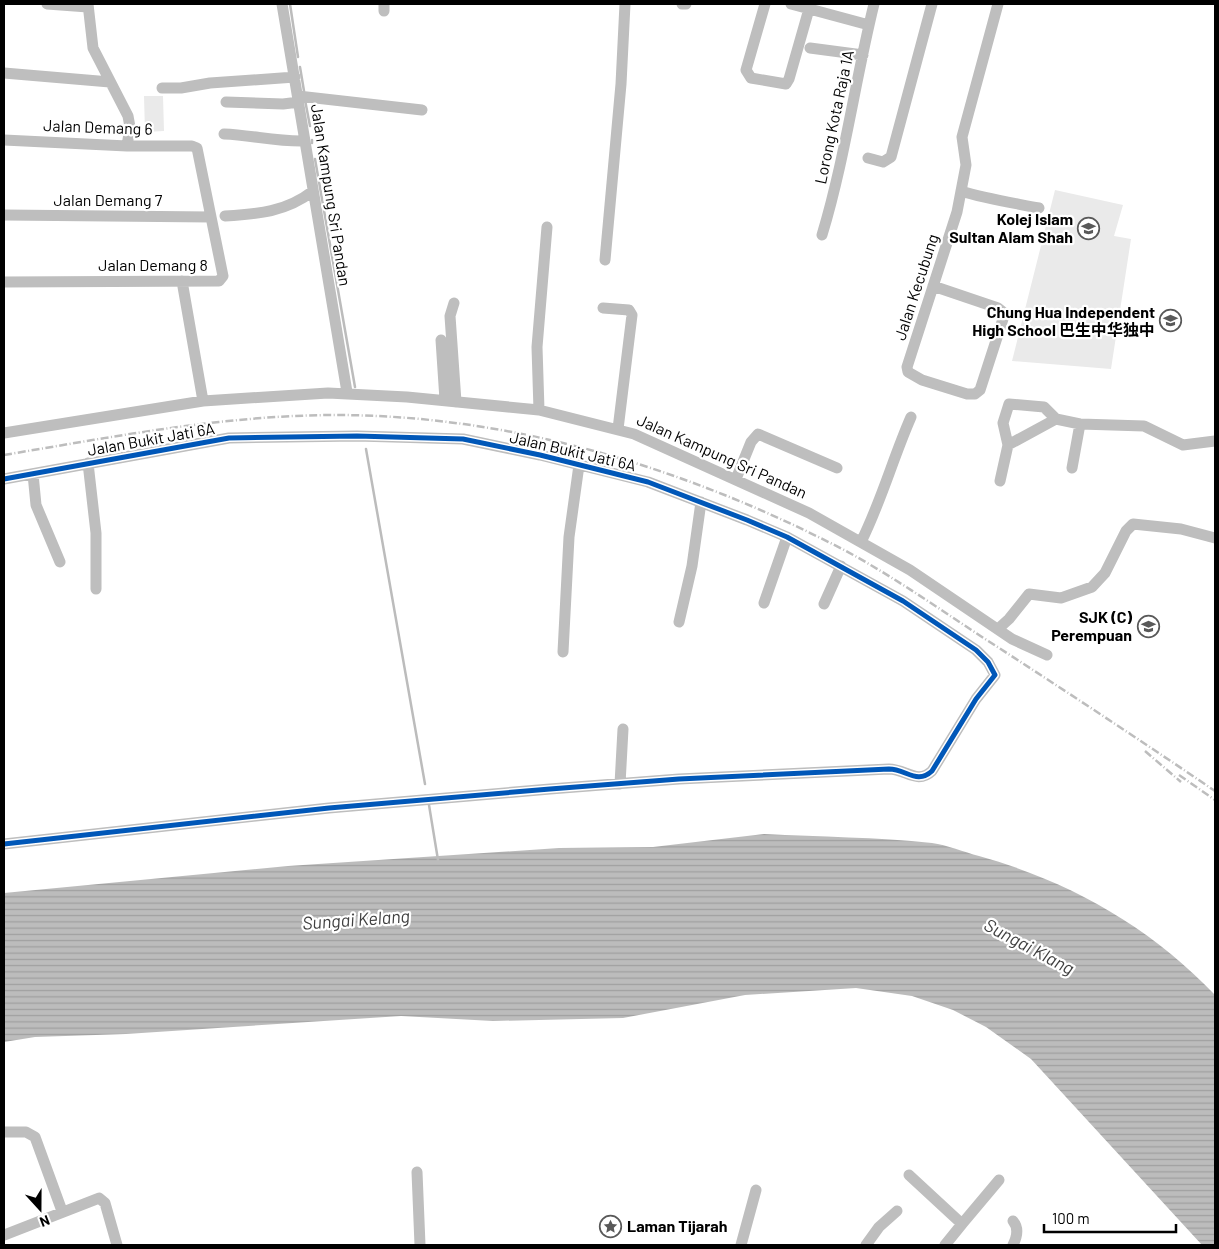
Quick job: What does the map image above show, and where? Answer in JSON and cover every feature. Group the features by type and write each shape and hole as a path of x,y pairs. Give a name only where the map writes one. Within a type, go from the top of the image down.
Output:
{"street":[{"path":"47,4 88,5 93,48 128,116 130,127 127,146"},
{"name":"Jalan Kampung Sri Pandan","path":"282,4 347,392"},
{"path":"605,260 621,84 625,4"},
{"path":"765,4 746,70 751,78 780,84 786,84 789,79 809,9"},
{"path":"792,4 869,25"},
{"name":"Lorong Kota Raja 1A","path":"822,235 842,166 844,140 874,4"},
{"path":"868,158 883,162 891,157 932,4"},
{"name":"Jalan Kecubung","path":"933,286 998,308 1003,312 1004,319 980,390 974,394 967,394 922,380 908,372 907,367 933,286 957,212 966,166 962,137 998,4"},
{"path":"810,48 863,55"},
{"path":"4,74 110,82"},
{"path":"162,88 182,88 210,83 295,77"},
{"path":"226,102 283,104 298,99 422,110"},
{"path":"224,134 251,135 280,142 305,142"},
{"name":"Jalan Demang 6","path":"4,140 127,146 192,146"},
{"name":"Jalan Demang 8","path":"4,282 222,279 200,154 197,148 192,146"},
{"path":"225,216 264,214 300,202 314,191"},
{"path":"961,191 982,198 999,198 1039,208"},
{"name":"Jalan Demang 7","path":"4,215 211,216"},
{"path":"538,410 537,348 546,227"},
{"path":"182,281 203,401"},
{"path":"451,401 450,316 454,303"},
{"path":"603,308 629,310 632,315 618,429"},
{"path":"441,340 451,401"},
{"name":"Jalan Kampung Sri Pandan","path":"4,434 203,401 347,392 538,410 618,429 736,479 809,513 910,570 1020,644 1047,654"},
{"path":"1000,481 1008,445 1003,423 1009,404 1044,407 1056,419 1080,424 1144,426 1183,445 1215,441"},
{"path":"861,542 878,509 897,448 911,417"},
{"path":"1008,445 1056,419"},
{"path":"1072,468 1080,424"},
{"path":"736,479 751,442 758,434 837,468"},
{"name":"Jalan Bukit Jati 6A","path":"4,479 229,438 356,436 463,439 648,482 787,537 903,601 960,638 988,662 995,675 976,700 932,771 921,778 914,778 899,769 889,769 679,779 620,784"},
{"path":"88,463 96,534 96,590"},
{"path":"563,652 569,537 579,465"},
{"path":"33,474 36,505 60,562"},
{"path":"679,622 692,566 701,502"},
{"path":"998,629 1030,594 1061,598 1098,582 1113,558 1126,531 1133,524 1181,529 1215,538"},
{"path":"764,603 787,537"},
{"path":"824,604 841,566"},
{"path":"4,844 329,808 620,784 623,729"},
{"path":"4,1132 26,1132 35,1137 62,1211"},
{"path":"417,1172 420,1245"},
{"path":"909,1176 962,1224"},
{"path":"945,1245 999,1180"},
{"path":"741,1245 756,1190"},
{"path":"4,1235 62,1211 102,1198 117,1245"},
{"path":"866,1245 879,1226 897,1211"},
{"path":"1013,1221 1017,1226 1017,1231 1013,1245"}],"shaded area":[{"path":"144,96 163,96 164,131 145,132"},
{"path":"1055,190 1123,205 1114,236 1131,239 1111,369 1012,361"}],"water":[{"path":"764,834 869,838 932,843 1012,866 1076,893 1107,909 1164,948 1190,971 1215,995 1215,1245 1202,1245 1031,1059 986,1027 953,1010 912,996 856,988 745,995 623,1018 493,1021 401,1016 126,1034 35,1037 4,1042 4,893 288,866 559,848 653,847"}],"waterway":[{"path":"290,4 298,57"},
{"path":"300,67 304,91"},
{"path":"305,100 310,126"},
{"path":"315,159 355,387"},
{"path":"366,449 425,784"},
{"path":"429,805 438,860"}],"railway":[{"path":"4,455 207,423 289,416 330,415 397,417 464,424 530,436 596,452 660,471 724,495 786,521 846,551 913,592 1215,791"},
{"path":"1145,751 1181,782"},
{"path":"1179,775 1215,800"}],"cycle path":[{"path":"4,479 229,438 357,436 463,439 540,455 648,482 787,537 903,601 976,650 988,662 995,675 976,699 932,771 921,777 889,769 679,779 329,808 4,844"}],"place":[{"name":"Kolej Islam Sultan Alam Shah","path":"1089,228"},
{"name":"Chung Hua Independent High School 巴生中华独中","path":"1171,321"},
{"name":"SJK (C) Perempuan","path":"1148,626"},
{"name":"Laman Tijarah","path":"611,1226"}],"water label":[{"name":"Sungai Kelang","path":"356,920"},
{"name":"Sungai Klang","path":"1029,947"}]}
